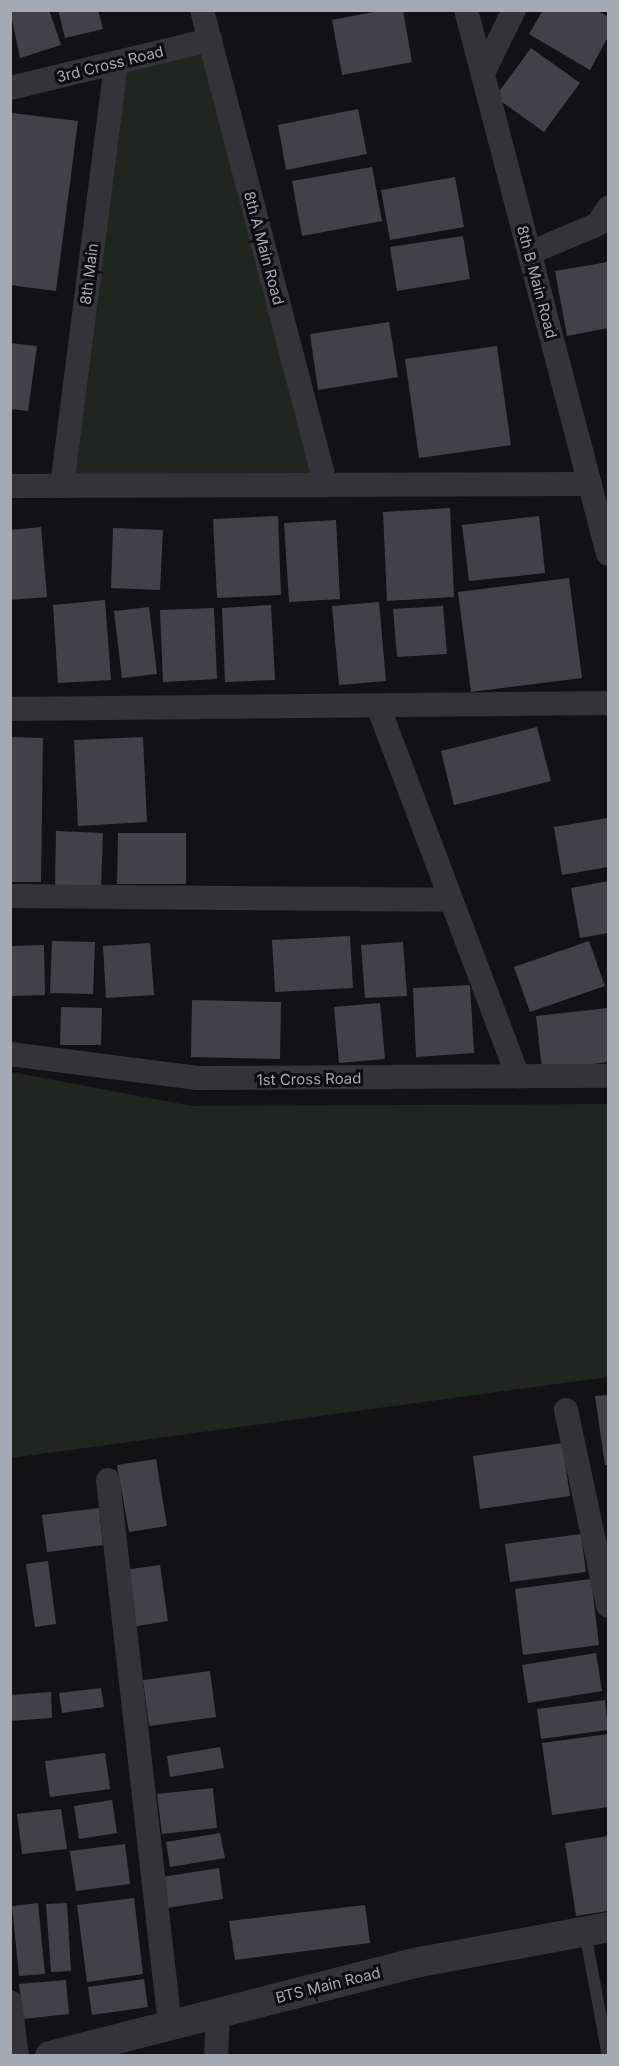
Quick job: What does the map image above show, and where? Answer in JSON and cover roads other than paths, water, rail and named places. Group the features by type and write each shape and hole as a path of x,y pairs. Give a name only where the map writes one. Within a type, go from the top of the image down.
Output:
{"street":[{"name":"8th A Main Road","path":"202,10 326,485"},
{"name":"8th B Main Road","path":"466,10 609,554"},
{"path":"483,73 514,10"},
{"name":"3rd Cross Road","path":"10,88 210,40"},
{"name":"8th Main","path":"62,486 116,62"},
{"path":"530,253 598,224 609,208"},
{"path":"10,486 590,484"},
{"path":"10,709 609,703"},
{"path":"378,706 518,1077"},
{"path":"10,896 451,900"},
{"name":"1st Cross Road","path":"10,1054 110,1071 206,1078 609,1076"},
{"path":"566,1410 609,1606"},
{"path":"108,1480 170,2025"},
{"name":"BTS Main Road","path":"64,2054 420,1962 597,1929"},
{"path":"10,2001 17,2055"},
{"path":"216,2055 218,2013"}],"lane":[{"path":"597,1929 608,2055"}]}
